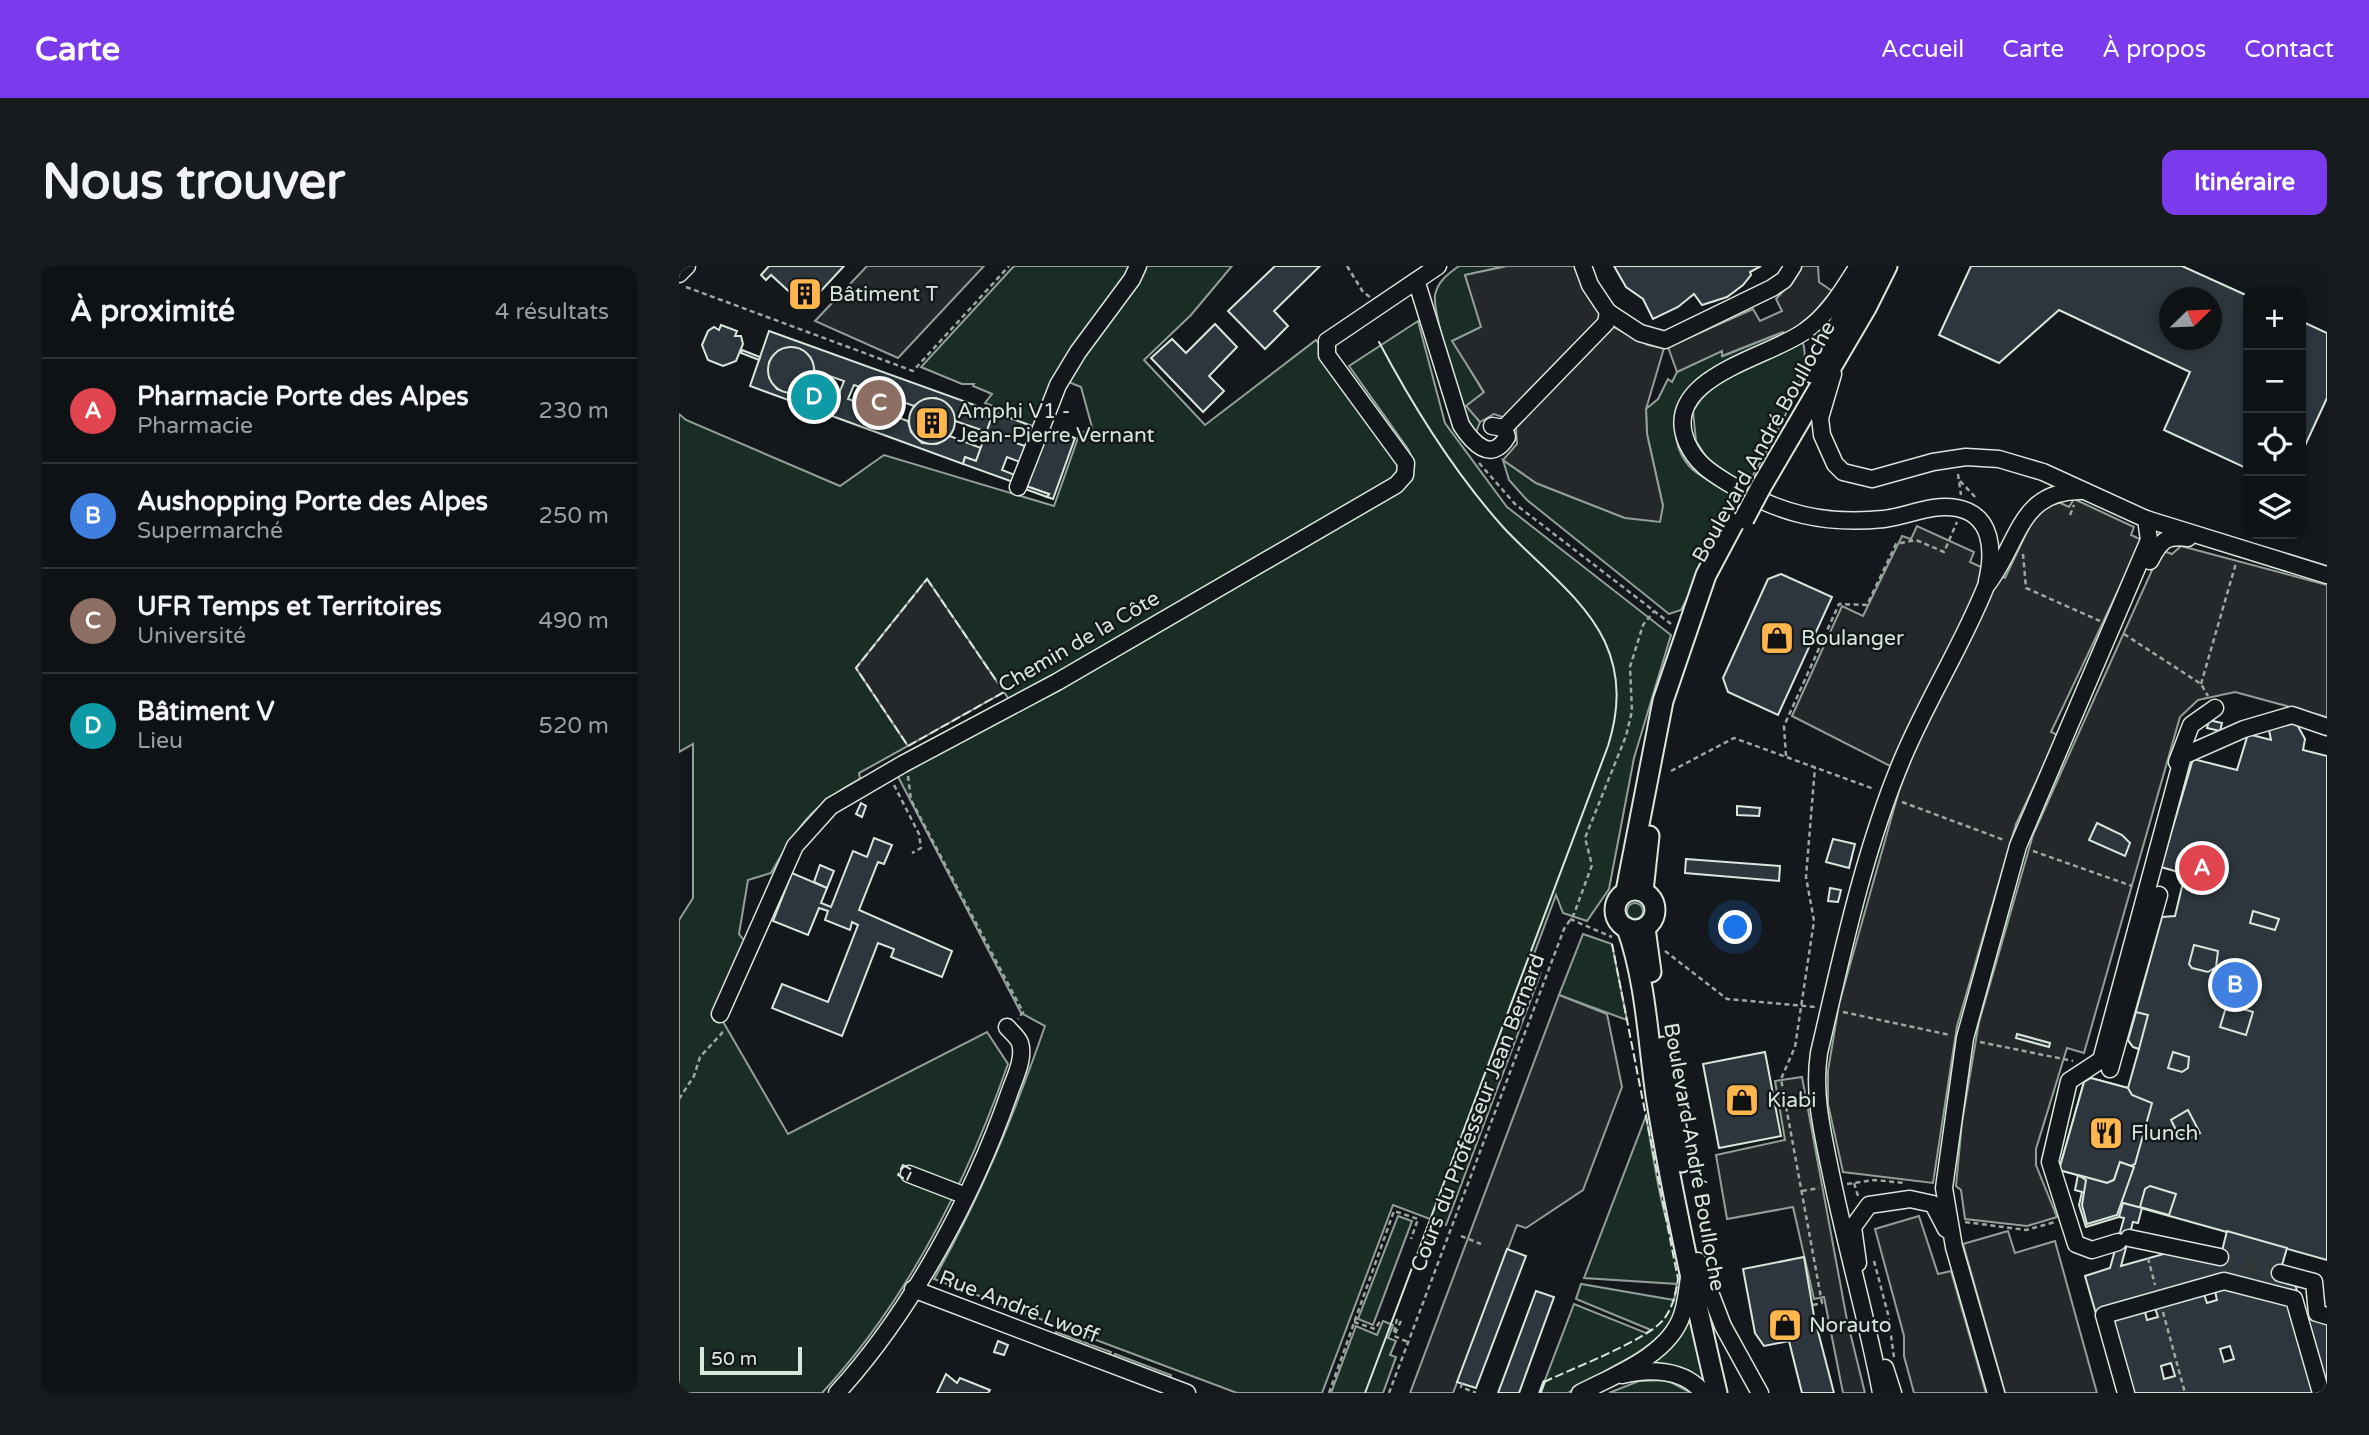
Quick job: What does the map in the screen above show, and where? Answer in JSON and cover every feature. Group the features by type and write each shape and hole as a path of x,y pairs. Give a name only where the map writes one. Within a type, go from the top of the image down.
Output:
{"main road":[{"name":"Boulevard André Boulloche","path":"1634,891 1667,690 1706,575 1758,484 1870,266"},
{"name":"Boulevard André Boulloche","path":"1758,484 1866,308 1887,266"},
{"path":"1866,308 1899,266"},
{"name":"Boulevard André Boulloche","path":"1634,891 1616,901 1614,910 1619,923 1629,932 1635,954 1657,1096 1694,1268 1717,1393"},
{"name":"Boulevard André Boulloche","path":"1629,932 1651,922 1655,909 1653,900 1634,891"},
{"name":"Boulevard André Boulloche","path":"1694,1268 1728,1393"}],"street":[{"path":"679,274 687,266"},
{"path":"1018,487 1058,385 1138,266"},
{"path":"1438,266 1417,283 1461,425 1480,450 1493,449 1501,432 1607,323 1608,312"},
{"path":"1583,266 1590,285 1608,312 1640,333 1665,340 1772,288 1784,280 1793,266"},
{"path":"1858,266 1840,297 1811,327 1793,339 1714,376 1699,388 1686,412 1686,440 1695,458 1711,473 1763,503 1789,513 1812,518 1879,519 1934,507 1961,508 1982,524 1989,534 1993,548 1986,586"},
{"name":"Chemin de la Côte","path":"720,1014 795,846 831,806 888,772 1057,682 1396,485 1405,475 1406,463 1327,355 1327,341 1417,283"},
{"path":"1838,354 1820,418 1827,451 1843,472 1872,479 1933,462 1982,457 2016,462 2146,519 2209,541 2327,575"},
{"path":"1881,1393 1845,1247 1817,1104 1816,1070 1829,1009 1888,795 1917,725 1986,586 2000,569 2026,517 2042,499 2061,491 2086,491"},
{"path":"1996,1393 1954,1247 1944,1188 1965,1038 2018,846 2149,540 2146,519"},
{"path":"2123,605 2163,540 2178,537 2209,541"},
{"path":"2215,708 2190,725 2179,753 2152,893 2101,1060 2069,1081 2050,1162 2076,1244 2092,1250 2123,1240 2220,1257"},
{"path":"2111,1069 2183,756 2244,729 2293,715 2327,727"},
{"name":"Rue André Lwoff","path":"1007,1027 1020,1041 1021,1058 999,1122 966,1196 913,1289 1187,1393"},
{"path":"909,1174 966,1196"},
{"path":"1893,1393 1865,1322 1853,1227 1869,1205 1910,1199 1933,1204 1954,1247"},
{"path":"1580,1393 1653,1352 1669,1339 1682,1317 1694,1268"},
{"path":"1694,1268 1760,1393"},
{"path":"2280,1273 2314,1282 2317,1313 2327,1316"},
{"path":"2126,1393 2104,1315 2161,1305 2224,1281 2294,1299 2321,1393"},
{"path":"837,1393 913,1289"},
{"path":"1603,1381 1647,1371 1675,1374 1703,1393"}],"path":[{"path":"679,283 696,293 913,372 1009,266"},
{"path":"1347,266 1363,292 1371,298"},
{"name":"Cours du Professeur Jean Bernard","path":"1389,1393 1592,865 1585,838 1626,736 1632,711 1630,667 1643,625 1654,611 1515,504 1473,456"},
{"path":"1786,756 1784,726 1839,604 1867,605 1896,544 1916,540 1944,552 1955,533 1961,508 1957,465"},
{"path":"1960,481 1979,500"},
{"path":"2016,539 2022,546 2026,588 2112,627 2201,684 2215,708"},
{"path":"2201,684 2240,550"},
{"path":"1671,771 1734,738 2018,846 2152,893"},
{"path":"903,764 908,772 911,800 1023,1012 1023,1015 1007,1027"},
{"path":"1814,1305 1822,1303 1781,1079 1795,1046 1814,921 1806,877 1815,767"},
{"path":"888,772 919,834 921,849 912,853"},
{"path":"1570,919 1629,932"},
{"path":"1664,951 1727,999 1829,1009 2092,1065"},
{"path":"679,1099 694,1076 700,1057 722,1033 720,1014"},
{"path":"1854,1183 1862,1214"},
{"path":"1329,1393 1394,1211 1418,1219 1411,1238"},
{"path":"1425,1243 1434,1225 1430,1245"},
{"path":"1461,1236 1481,1244"},
{"path":"2148,1258 2172,1346 2176,1358 2185,1393 2175,1358 2173,1348 2168,1329 2161,1305"},
{"path":"1873,1260 1888,1314 1895,1360"},
{"path":"1354,1322 1375,1329 1381,1320"},
{"path":"1399,1320 1394,1336 1408,1342"},
{"path":"1462,1384 1461,1387 1476,1393"}],"green space":[{"path":"1014,266 1133,266 1034,430 1032,426 992,412 993,406 985,403 992,394 973,386 974,384 962,384 921,367"},
{"path":"1147,266 1232,266 1191,315 1144,360 1205,425 1316,340 1400,452 1405,475 1412,479 1414,462 1408,449 1349,366 1418,321 1445,423 1507,507 1671,635 1634,758 1609,889 1587,921 1563,913 1556,895 1521,989 1540,975 1446,1225 1393,1205 1322,1393 1237,1393 934,1279 967,1217 995,1155 1045,1026 1021,1013 894,769 1012,704 927,579 856,668 908,746 859,773 860,779 817,808 789,842 771,873 748,880 739,934 747,944 718,1013 788,1134 987,1032 1008,1064 974,1152 932,1238 881,1319 822,1393 679,1393 679,920 693,898 693,744 679,752 679,414 686,420 840,486 884,455 1054,506 1079,435 1092,427 1081,387 1066,381"},
{"path":"1459,266 1507,266 1465,275 1482,327 1453,341 1484,393 1467,406 1480,422 1475,435 1457,391 1435,305 1438,286"},
{"path":"1783,332 1788,334 1732,358 1701,376 1691,385 1678,408 1676,434 1684,459 1698,474 1739,498 1681,610 1669,614 1527,500 1509,480 1503,460 1536,483 1625,518 1663,506 1647,434 1646,409 1658,399 1668,379 1672,382 1677,372 1722,350 1723,356"},
{"path":"1802,341 1805,355 1795,392 1747,486 1712,466 1696,441 1693,411 1709,387"},
{"path":"1635,903 1641,905 1641,917 1635,919 1629,917 1627,911 1629,905"},
{"path":"1583,934 1612,944 1627,1020 1559,995"},
{"path":"1646,1116 1680,1282 1674,1317 1662,1333 1644,1348 1577,1388 1567,1393 1540,1393 1574,1304 1646,1333 1651,1330 1576,1299 1581,1284 1674,1300 1677,1284 1584,1278"},
{"path":"1398,1216 1412,1221 1373,1325 1358,1319"},
{"path":"1692,1317 1709,1389 1650,1360 1686,1319"},
{"path":"1383,1321 1393,1325 1388,1338 1396,1341 1390,1355 1396,1357 1383,1393 1331,1393 1356,1326 1377,1335"},
{"path":"1667,1380 1691,1393 1609,1393 1639,1381"}],"shaded area":[{"path":"867,266 984,266 898,358 815,321"},
{"path":"1507,266 1575,266 1589,298 1606,323 1648,345 1664,348 1646,409 1647,434 1663,506 1660,522 1625,518 1536,483 1503,460 1517,444 1516,427 1512,420 1494,414 1480,422 1466,406 1484,392 1452,341 1481,327 1465,275"},
{"path":"1802,266 1818,266 1819,282 1832,291 1813,314 1788,334 1783,332 1722,356 1722,351 1677,372 1668,347 1753,309 1760,321 1782,311 1776,299 1794,280"},
{"path":"2074,499 2134,527 2131,535 2142,540 2051,732 2058,735 2016,824 1957,1026 1933,1183 1843,1172 1828,1104 1828,1071 1839,1004 1904,773 1792,716 1842,606 1863,616 1902,536 1911,539 1917,526 1974,552 1970,562 2005,578 2035,515 2056,501 2069,507"},
{"path":"2181,546 2327,585 2327,717 2235,692 2198,700 2180,717 2084,1053 2067,1048 2036,1149 2036,1165 2057,1217 2027,1226 1965,1219 1961,1190 1956,1186 1962,1122 1979,1022 2033,835 2161,550 2172,554"},
{"path":"927,579 1004,692 908,746 856,668"},
{"path":"1559,995 1607,1014 1622,1087 1583,1190 1526,1228 1517,1225 1453,1393 1410,1393"},
{"path":"1802,1077 1847,1320 1865,1393 1843,1393 1824,1297 1814,1299 1793,1207 1727,1219 1716,1155 1785,1140 1775,1081"},
{"path":"1919,1216 1938,1274 1951,1271 1986,1393 1914,1393 1904,1356 1904,1336 1875,1229"},
{"path":"2008,1231 2015,1253 2055,1241 2097,1393 2005,1393 1963,1244"},
{"path":"1056,1332 1111,1352 1109,1356 1054,1336"},
{"path":"1115,1354 1171,1375 1170,1379 1114,1358"}],"building":[{"name":"Bâtiment T","path":"769,266 844,266 806,307 771,275 766,280 761,275"},
{"path":"1275,266 1320,266 1274,311 1288,326 1265,349 1228,311"},
{"path":"1614,266 1761,266 1750,272 1751,275 1743,285 1727,297 1702,305 1694,294 1678,307 1653,319 1643,299 1626,287"},
{"path":"1971,266 2182,266 2243,294 2243,467 2164,430 2190,372 2059,310 1999,363 1939,335"},
{"path":"2306,323 2327,333 2327,398 2306,443"},
{"path":"1215,324 1237,347 1209,376 1224,391 1203,412 1151,358 1172,339 1186,353"},
{"path":"721,325 737,331 735,336 741,336 743,344 736,361 723,366 708,360 702,345 708,331 714,327 719,330"},
{"path":"769,331 983,408 981,415 991,419 987,432 955,421 949,406 936,398 925,399 914,406 874,392 868,407 908,421 911,432 922,443 937,444 950,436 981,448 976,461 965,457 963,464 750,386","holes":["792,347 810,357 815,371 844,381 838,396 810,385 798,393 777,389 769,377 769,362 778,351","854,385 870,390 865,405 848,399"]},
{"path":"791,347 807,354 814,370 807,386 791,393 775,386 768,370 775,354"},
{"path":"742,350 760,357 759,360 741,353"},
{"name":"Amphi V1 - Jean-Pierre Vernant","path":"932,398 941,399 948,405 954,412 954,430 948,437 941,443 932,444 923,443 916,437 910,430 909,421 910,412 916,405 923,399"},
{"path":"983,408 1032,426 1030,433 1018,429 1013,442 1025,446 1020,462 1007,457 1002,470 1015,475 1013,482 963,464 965,457 976,461 991,419 981,415"},
{"path":"1047,428 1070,436 1068,440 1046,431"},
{"path":"1046,431 1068,440 1070,436 1075,438 1053,499 1047,497 1049,494 1026,486"},
{"path":"1026,486 1049,494 1047,497 1025,489"},
{"name":"Boulanger","path":"1781,574 1832,597 1778,715 1728,692 1723,678 1768,579"},
{"path":"2209,720 2222,723 2220,731 2207,728"},
{"path":"2288,720 2291,724 2295,721 2305,739 2303,750 2327,756 2327,1260 2123,1203 2119,1217 2086,1227 2079,1205 2082,1192 2075,1190 2078,1175 2059,1170 2084,1082 2091,1078 2128,1088 2139,1049 2133,1047 2128,1040 2162,917 2175,916 2185,874 2161,867 2193,759 2237,770 2248,734 2271,740 2269,730"},
{"path":"861,803 866,806 862,817 856,814"},
{"path":"1737,806 1760,808 1759,816 1737,815"},
{"path":"2097,823 2122,835 2130,843 2125,856 2089,840"},
{"path":"874,838 892,845 884,864 878,862 859,910 952,951 942,977 891,957 894,949 878,943 842,1036 772,1008 782,984 828,1002 858,925 852,922 850,930 825,920 828,911 819,908 808,935 773,921 792,873 827,888 821,903 831,907 853,851 867,857"},
{"path":"1833,839 1855,844 1849,868 1826,862"},
{"path":"1686,859 1780,866 1779,881 1685,873"},
{"path":"820,865 834,871 827,888 814,882"},
{"path":"1830,888 1841,890 1838,902 1828,901"},
{"path":"2253,911 2279,919 2275,930 2250,923"},
{"path":"2194,945 2218,951 2216,967 2208,972 2192,968 2189,964"},
{"path":"2227,1004 2253,1012 2246,1035 2220,1027"},
{"path":"2136,1012 2148,1015 2139,1049 2133,1047 2128,1040"},
{"path":"2017,1034 2050,1043 2049,1047 2016,1038"},
{"name":"Kiabi","path":"1765,1052 1781,1136 1719,1148 1703,1064"},
{"path":"2173,1052 2189,1057 2188,1068 2182,1072 2168,1068"},
{"name":"Flunch","path":"2091,1078 2128,1088 2132,1095 2152,1103 2135,1164 2131,1166 2120,1162 2114,1180 2107,1183 2059,1170 2084,1082"},
{"path":"2188,1110 2200,1133 2191,1138 2178,1134 2171,1120"},
{"path":"2120,1162 2134,1167 2117,1215 2087,1224 2082,1205 2086,1180 2078,1175 2107,1183 2114,1180"},
{"path":"2150,1186 2176,1194 2169,1215 2140,1207 2145,1189"},
{"path":"2123,1203 2142,1208 2138,1223 2133,1222 2121,1266 2174,1251 2219,1263 2227,1231 2287,1248 2278,1279 2295,1284 2305,1318 2327,1324 2327,1393 2119,1393 2085,1276 2110,1268 2124,1218 2119,1217","holes":["2214,1287 2217,1300 2207,1303 2203,1291","2154,1305 2158,1317 2147,1320 2144,1308","2230,1346 2234,1359 2224,1362 2220,1349","2171,1363 2175,1376 2164,1379 2161,1366"]},
{"path":"1507,1249 1526,1256 1476,1388 1457,1382"},
{"name":"Norauto","path":"1804,1257 1814,1316 1834,1393 1802,1393 1789,1341 1764,1346 1755,1333 1743,1269"},
{"path":"1536,1291 1554,1297 1519,1393 1498,1393"},
{"path":"998,1341 1008,1345 1004,1355 994,1352"},
{"path":"946,1374 957,1383 960,1378 990,1390 988,1393 937,1393"}],"tunnel":[{"path":"2220,1257 2280,1273"}],"tram line":[{"path":"1365,1393 1608,746 1617,694 1610,655 1596,626 1572,595 1503,527 1467,484 1420,415 1379,342"}],"fence":[{"path":"927,579 1004,692 908,746 856,668 927,579"},
{"path":"1544,1382 1608,1354 1655,1327 1670,1310 1678,1279 1612,944"},
{"path":"903,1165 912,1170 907,1180 898,1175 903,1165"}],"wall":[{"path":"1540,1393 1544,1382"}],"place":[{"name":"Bâtiment T","path":"805,294"},
{"name":"Bâtiment V","path":"814,397"},
{"name":"UFR Temps et Territoires","path":"879,403"},
{"name":"Amphi V1 - Jean-Pierre Vernant","path":"932,423"},
{"name":"Boulanger","path":"1777,638"},
{"name":"Pharmacie Porte des Alpes","path":"2202,868"},
{"name":"Aushopping Porte des Alpes","path":"2235,985"},
{"name":"Kiabi","path":"1742,1100"},
{"name":"Flunch","path":"2106,1133"},
{"name":"Norauto","path":"1785,1325"}]}
